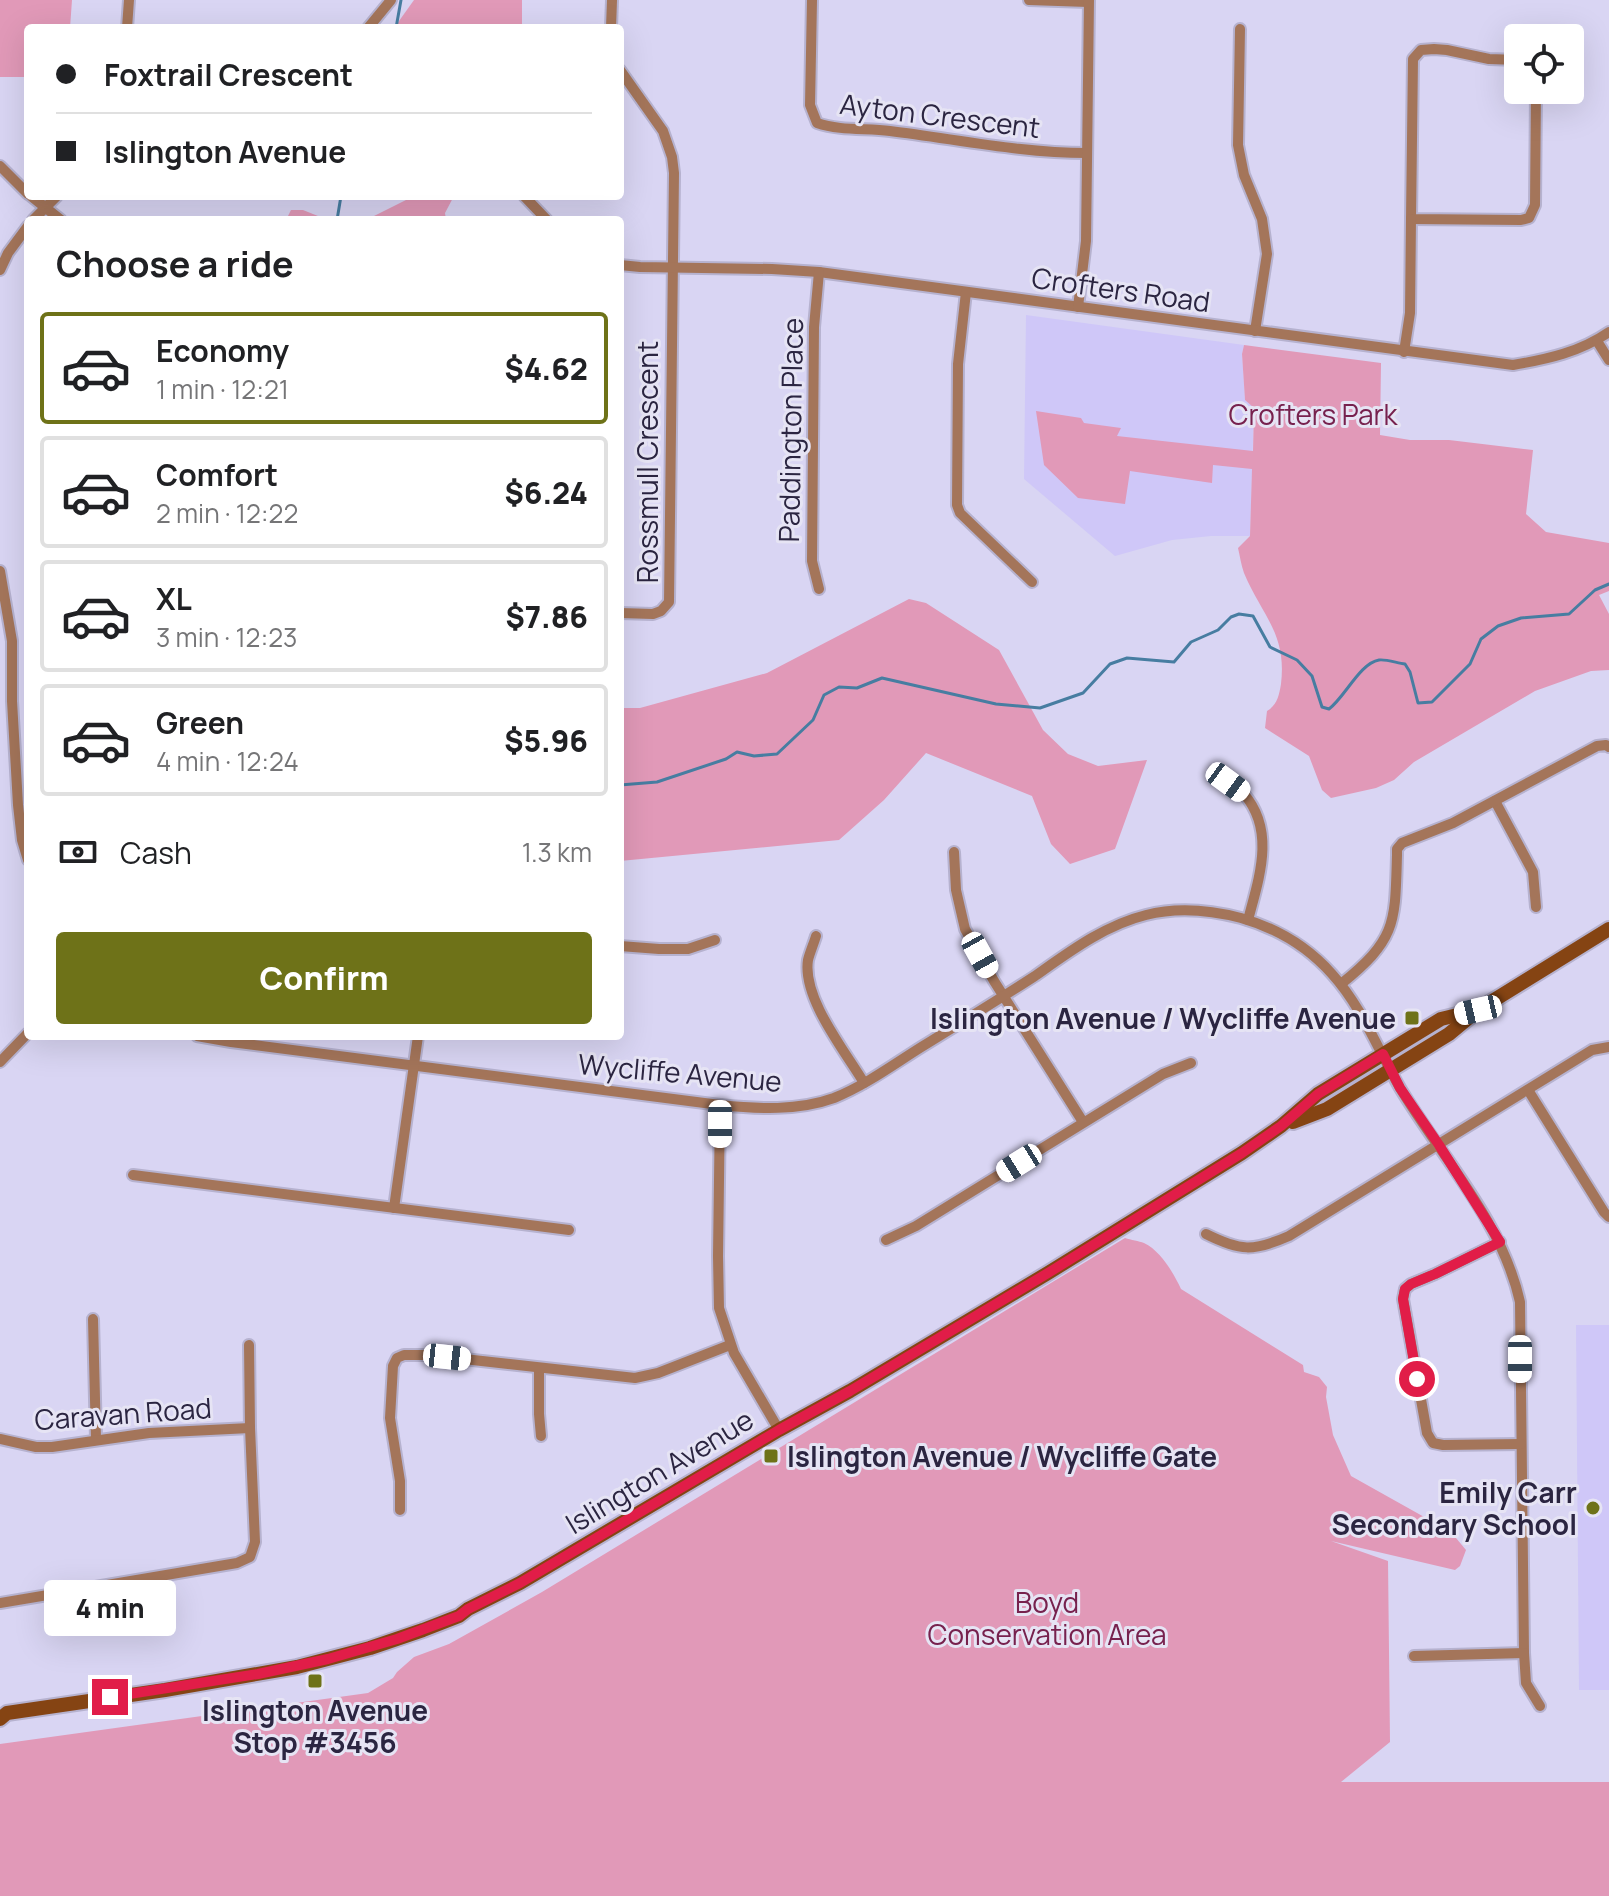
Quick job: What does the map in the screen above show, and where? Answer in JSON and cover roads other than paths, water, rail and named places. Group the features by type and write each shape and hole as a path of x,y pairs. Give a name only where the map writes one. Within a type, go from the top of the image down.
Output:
{"main road":[{"name":"Islington Avenue","path":"1281,1126 1327,1109 1449,1034 1478,1010 1609,929"},
{"name":"Islington Avenue","path":"2,1714 277,1671 351,1653 459,1616 1048,1273 1242,1153 1281,1126 1318,1094 1441,1019 1478,1010"}],"street":[{"path":"127,24 129,0"},
{"path":"371,24 391,0"},
{"path":"611,24 612,0"},
{"name":"Ayton Crescent","path":"812,0 810,105 817,123 832,128 887,131 1040,152 1087,153"},
{"path":"1029,0 1088,1 1085,254 1078,307"},
{"path":"1240,29 1238,145 1244,175 1262,219 1267,254 1255,331"},
{"path":"1404,352 1410,313 1413,59 1421,50 1447,50 1478,58 1504,59"},
{"path":"624,76 663,131 672,157 672,268"},
{"path":"1411,219 1529,218 1535,205 1536,104"},
{"path":"0,166 24,190"},
{"path":"36,200 56,216"},
{"path":"37,216 53,200"},
{"path":"528,200 543,216"},
{"path":"0,270 24,231"},
{"name":"Crofters Road","path":"624,265 819,272 1513,365 1551,358 1581,348 1609,332"},
{"name":"Rossmull Crescent","path":"624,613 653,614 669,602 672,268"},
{"name":"Paddington Place","path":"819,272 814,327 812,561 819,589"},
{"path":"966,292 958,364 957,505 960,513 1032,582"},
{"path":"1597,341 1609,360"},
{"path":"0,571 12,641 14,740 24,847"},
{"path":"14,740 24,739"},
{"path":"1341,984 1368,963 1390,929 1396,903 1397,849 1402,843 1453,823 1597,746 1609,747"},
{"path":"1214,771 1243,792 1258,815 1264,849 1248,920"},
{"path":"1495,801 1533,872 1536,907"},
{"path":"954,852 956,890 965,929 1083,1122"},
{"name":"Wycliffe Avenue","path":"220,1040 720,1105 783,1108 831,1099 864,1083 1109,928 1144,915 1177,909 1220,913 1272,929 1304,948 1341,984 1375,1037 1400,1088 1500,1242 1515,1279 1520,1302 1524,1653 1526,1683 1540,1706"},
{"path":"816,936 808,961 813,995 864,1083"},
{"path":"624,946 688,949 715,940"},
{"path":"0,1061 24,1037"},
{"path":"394,1208 417,1040"},
{"path":"1206,1234 1228,1245 1248,1249 1289,1236 1592,1050 1609,1047"},
{"path":"886,1240 916,1226 1163,1074 1191,1063"},
{"path":"1528,1090 1609,1217"},
{"path":"720,1105 718,1302 730,1345 779,1430"},
{"path":"133,1175 569,1230"},
{"path":"1500,1242 1411,1284 1405,1289 1403,1299 1427,1433 1433,1443 1521,1444"},
{"path":"93,1319 96,1439"},
{"path":"0,1603 237,1563 250,1557 255,1542 249,1345"},
{"path":"400,1510 400,1481 390,1418 393,1366 397,1358 428,1355 635,1378 658,1373 730,1345"},
{"path":"539,1368 541,1436"},
{"name":"Caravan Road","path":"0,1439 36,1447 52,1447 149,1433 250,1428"},
{"path":"1414,1656 1524,1653"}],"waterway":[{"path":"397,24 401,0"},
{"path":"338,216 340,200"},
{"path":"624,785 657,782 726,759 737,752 754,756 777,754 813,720 824,695 839,687 857,688 882,678 996,704 1040,708 1083,693 1110,664 1127,658 1174,662 1191,642 1218,630 1231,617 1239,614 1253,616 1270,647 1297,660 1312,676 1322,707 1329,709 1365,667 1382,660 1405,664 1418,703 1432,702 1470,664 1481,639 1498,626 1521,618 1569,614 1595,590 1609,584"}],"place":[{"name":"Islington Avenue / Wycliffe Avenue","path":"1412,1018"},
{"name":"Islington Avenue / Wycliffe Gate","path":"771,1456"},
{"name":"Emily Carr Secondary School","path":"1593,1508"},
{"name":"Islington Avenue Stop #3456","path":"315,1681"}],"park label":[{"name":"Crofters Park","path":"1313,414"},
{"name":"Boyd Conservation Area","path":"1047,1618"}]}
